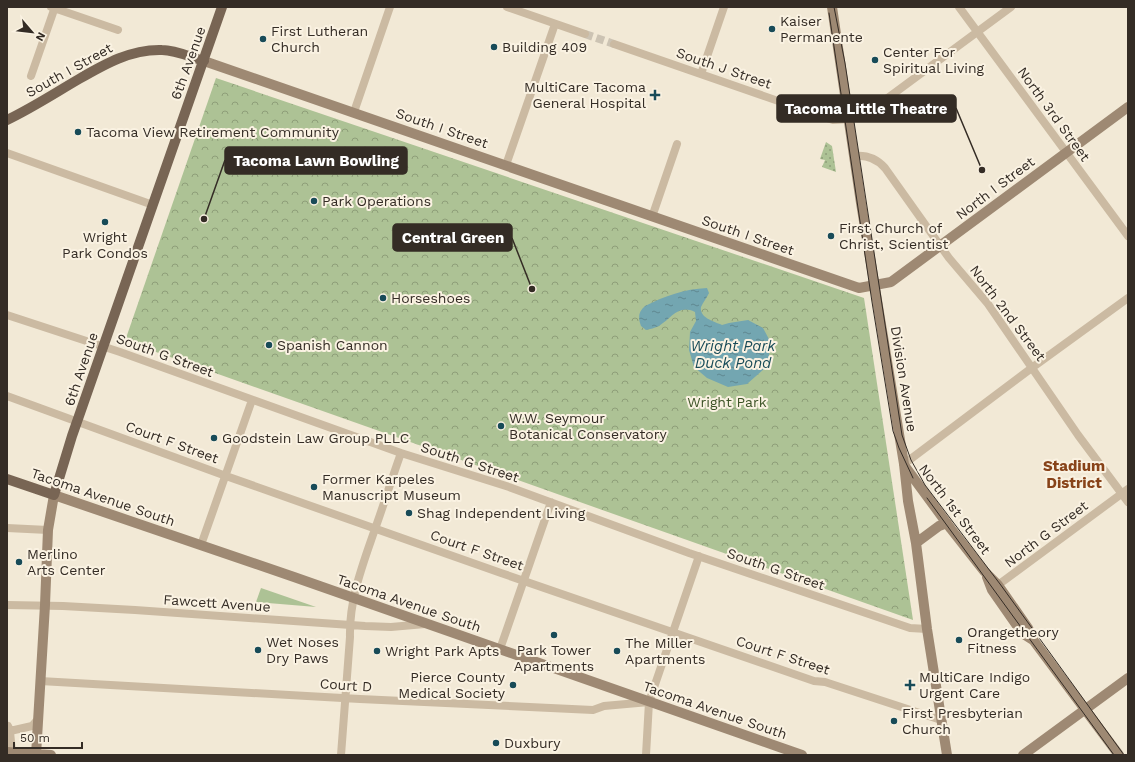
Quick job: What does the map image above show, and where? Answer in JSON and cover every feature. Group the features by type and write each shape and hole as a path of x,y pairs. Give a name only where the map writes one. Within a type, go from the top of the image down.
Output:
{"main road":[{"name":"6th Avenue","path":"36,755 48,530 59,474 222,7"},
{"name":"Division Avenue","path":"832,7 875,285 876,300 904,464 927,629 947,755"},
{"name":"South I Street","path":"7,120 109,62 128,54 164,50 175,52 354,112 859,288 875,285"},
{"name":"North I Street","path":"875,285 891,282 1128,106"},
{"name":"North 1st Street","path":"904,464 984,571 998,585 1028,628 1034,641 1120,755"},
{"name":"Tacoma Avenue South","path":"7,479 500,649 800,755"},
{"path":"916,544 939,526 947,523"},
{"name":"North 1st Street","path":"984,571 992,590 1022,633 1034,641"},
{"path":"1023,755 1128,678"},
{"path":"10,753 51,755"}],"street":[{"path":"31,76 53,7"},
{"name":"South I Street","path":"53,7 118,30"},
{"path":"354,112 390,7"},
{"path":"507,7 585,34"},
{"path":"701,74 724,7"},
{"name":"North 3rd Street","path":"959,7 1128,236"},
{"path":"850,119 866,114 1011,7"},
{"path":"506,165 555,24"},
{"name":"South J Street","path":"614,44 833,120 850,119"},
{"path":"652,217 677,144"},
{"path":"7,153 153,204"},
{"name":"North 2nd Street","path":"855,156 870,158 879,162 940,246 988,304 1033,367 1078,435 1125,492 1128,502"},
{"path":"904,464 1128,298"},
{"name":"South G Street","path":"7,315 104,347 401,453 509,487 699,556 910,628 927,629"},
{"name":"Court F Street","path":"7,396 226,476 525,581 814,681 825,682 941,720"},
{"path":"201,545 252,400"},
{"path":"341,755 353,598 361,570 401,453"},
{"name":"North G Street","path":"998,585 1125,492"},
{"path":"500,649 525,581 551,502"},
{"path":"7,528 48,530"},
{"path":"646,755 649,702 699,556"},
{"name":"Fawcett Avenue","path":"7,605 45,605 134,610 350,626 391,627 426,624"},
{"name":"Court D","path":"40,681 593,710 604,706 649,702"},
{"path":"10,753 8,728 32,726 38,719"}],"green space":[{"name":"Wright Park","path":"216,78 864,298 913,620 125,341"},
{"path":"826,142 832,146 836,172 822,167 825,160 820,159"},
{"path":"261,588 316,607 256,602"}],"water":[{"name":"Wright Park Duck Pond","path":"707,288 709,293 701,307 702,314 705,317 722,325 748,320 763,328 770,341 769,356 765,368 747,384 728,387 707,378 694,367 689,350 690,332 696,321 695,312 689,310 680,311 664,323 651,329 646,330 641,326 639,315 645,306 675,294"}],"tunnel":[{"path":"585,34 614,44"}],"tram line":[{"path":"834,7 845,63 902,435 911,460 925,485 1000,584 1124,755"},
{"path":"829,13 872,302 893,431 913,478"},
{"path":"927,498 1114,755"}],"place":[{"name":"Kaiser Permanente","path":"772,29"},
{"name":"First Lutheran Church","path":"263,39"},
{"name":"Building 409","path":"494,47"},
{"name":"Center For Spiritual Living","path":"875,60"},
{"name":"MultiCare Tacoma General Hospital","path":"655,95"},
{"name":"Tacoma View Retirement Community","path":"78,132"},
{"name":"Tacoma Little Theatre","path":"982,170"},
{"name":"Park Operations","path":"314,201"},
{"name":"Tacoma Lawn Bowling","path":"204,219"},
{"name":"Wright Park Condos","path":"105,222"},
{"name":"First Church of Christ, Scientist","path":"831,236"},
{"name":"Central Green","path":"532,289"},
{"name":"Horseshoes","path":"383,298"},
{"name":"Spanish Cannon","path":"269,345"},
{"name":"W.W. Seymour Botanical Conservatory","path":"501,426"},
{"name":"Goodstein Law Group PLLC","path":"214,438"},
{"name":"Former Karpeles Manuscript Museum","path":"314,487"},
{"name":"Shag Independent Living","path":"409,513"},
{"name":"Merlino Arts Center","path":"19,562"},
{"name":"Park Tower Apartments","path":"554,635"},
{"name":"Orangetheory Fitness","path":"959,640"},
{"name":"Wet Noses Dry Paws","path":"258,650"},
{"name":"Wright Park Apts","path":"377,651"},
{"name":"The Miller Apartments","path":"617,651"},
{"name":"Pierce County Medical Society","path":"513,685"},
{"name":"MultiCare Indigo Urgent Care","path":"910,685"},
{"name":"First Presbyterian Church","path":"894,721"},
{"name":"Duxbury","path":"496,743"}],"district":[{"name":"Stadium District","path":"1074,474"}]}
